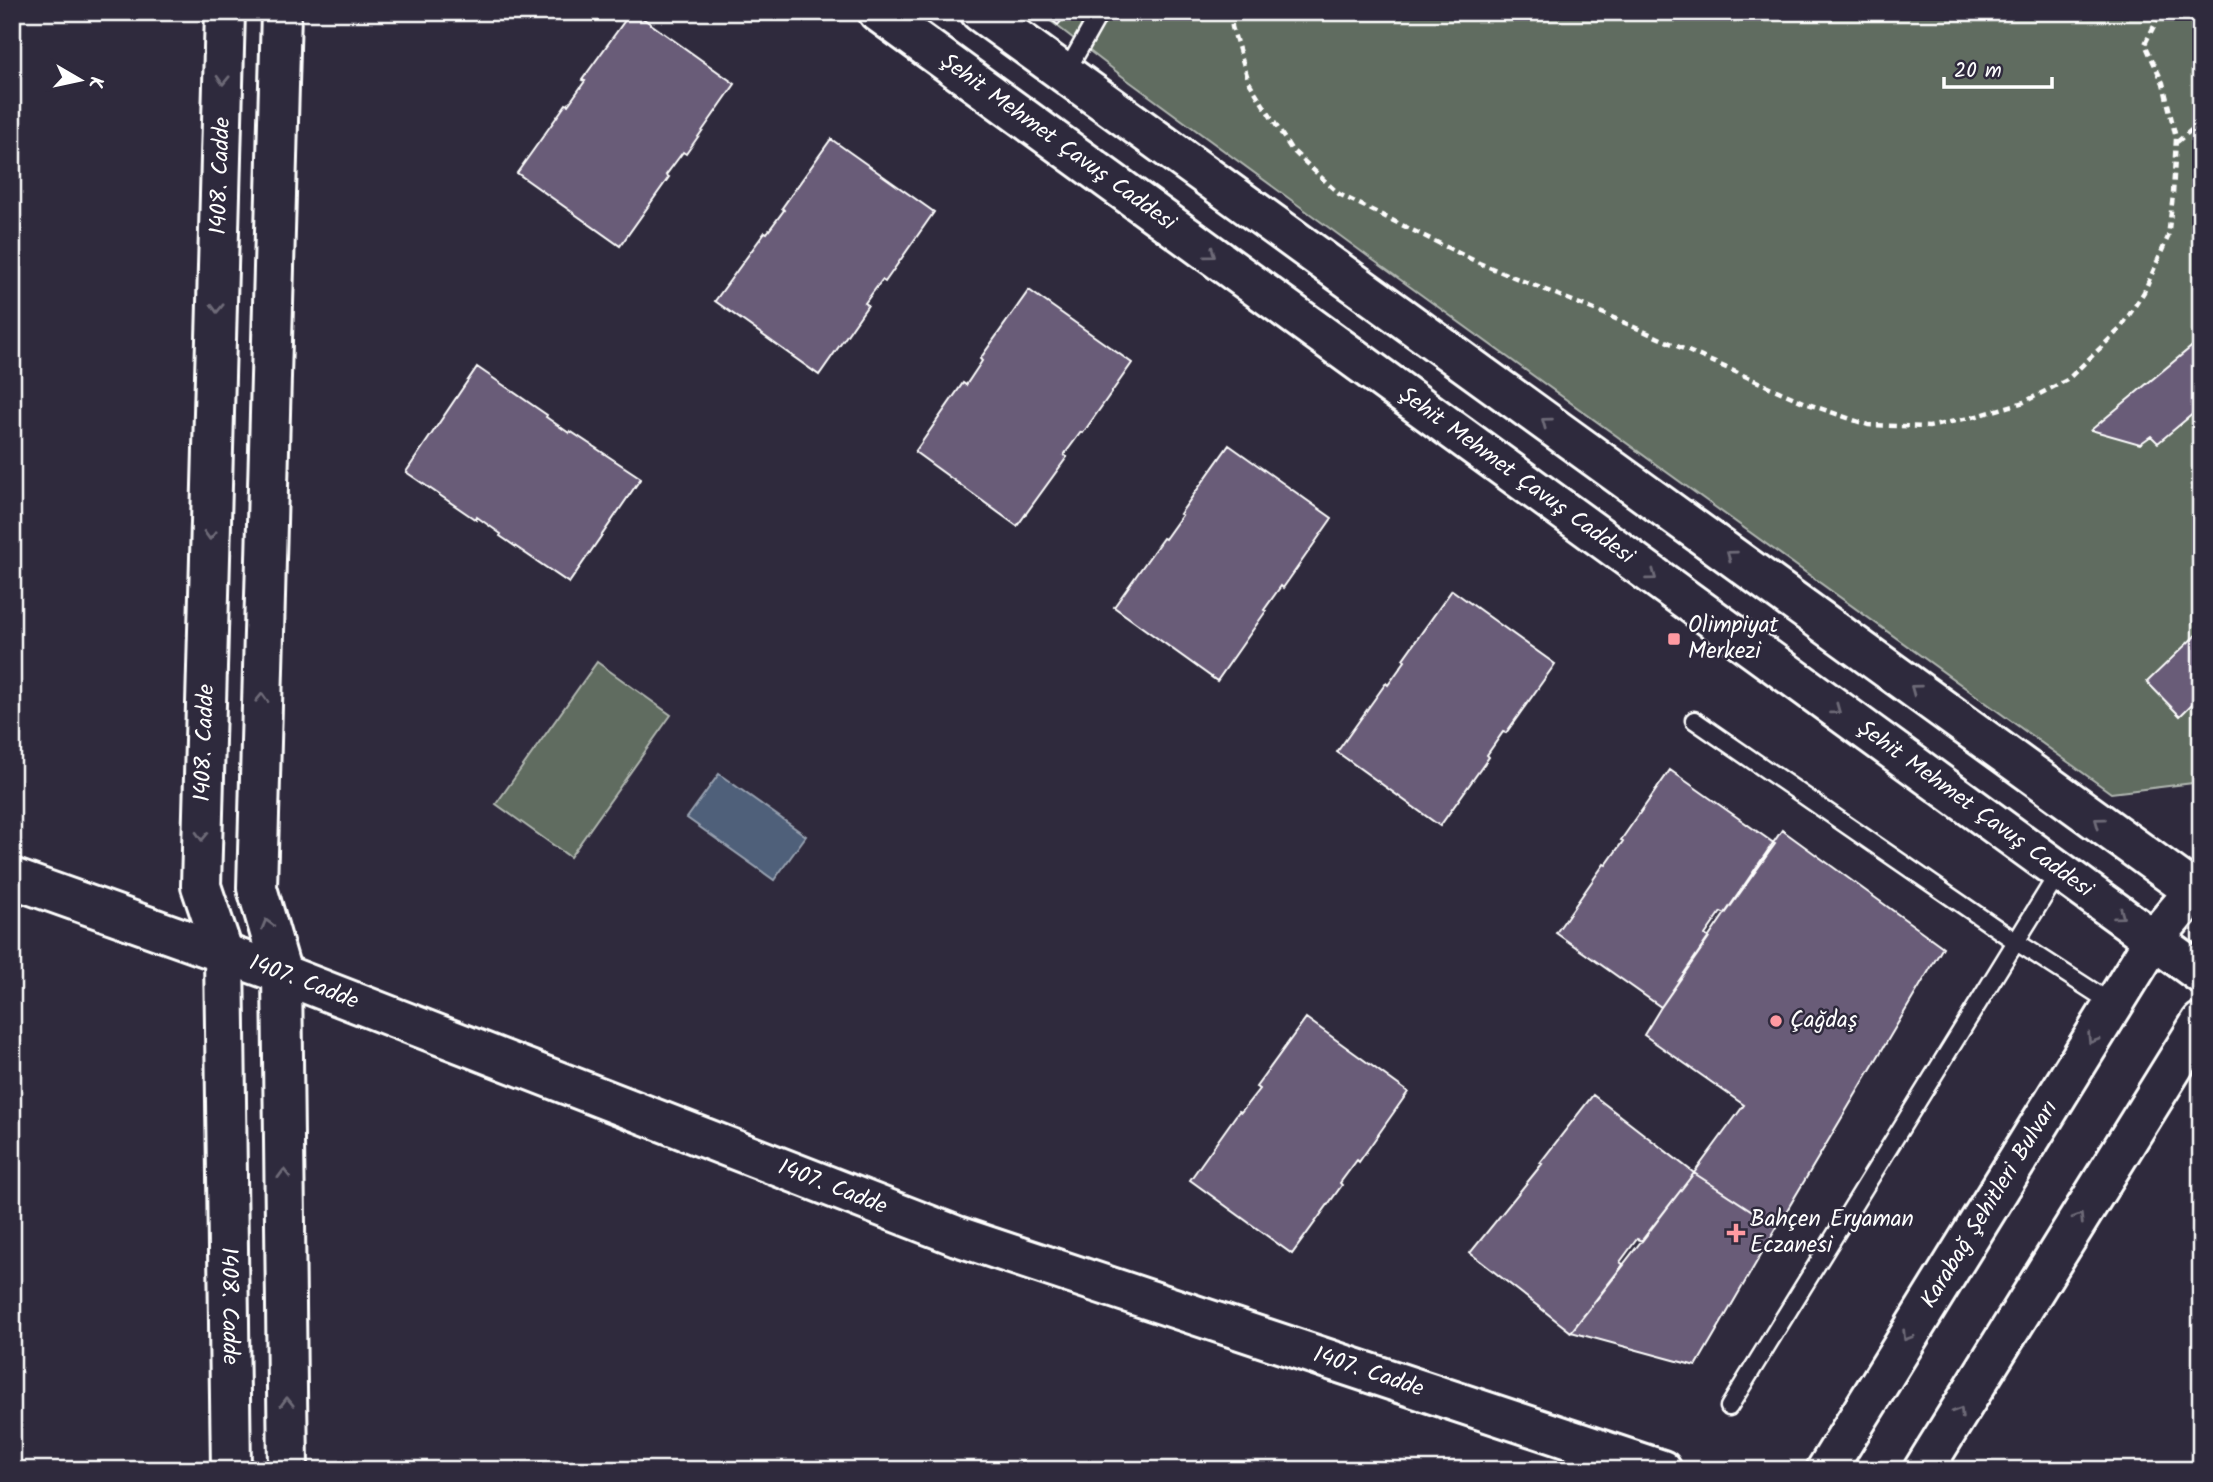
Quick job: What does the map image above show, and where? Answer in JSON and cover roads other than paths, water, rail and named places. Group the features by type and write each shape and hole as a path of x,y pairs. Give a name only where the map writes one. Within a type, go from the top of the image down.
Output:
{"main road":[{"name":"1408. Cadde","path":"225,12 201,886 223,954 231,1470"},
{"path":"281,12 257,888 282,974 288,1470"},
{"name":"Şehit Mehmet Çavuş Caddesi","path":"878,12 2201,974"},
{"path":"994,16 1066,74 2199,890"},
{"name":"1407. Cadde","path":"12,878 282,974 957,1236 1648,1468"},
{"name":"Karabağ Şehitleri Bulvarı","path":"1826,1470 2154,939 2199,890"},
{"path":"1923,1470 2201,1022"}],"lane":[{"path":"1066,74 1100,12"},
{"path":"1694,720 2015,941 2113,1004"},
{"path":"1729,1407 2059,872"}],"water":[{"path":"719,774 806,836 774,880 687,818"}],"place":[{"name":"Olimpiyat Merkezi","path":"1674,639"},
{"name":"Çağdaş","path":"1776,1021"},
{"name":"Bahçen Eryaman Eczanesi","path":"1736,1233"}]}
